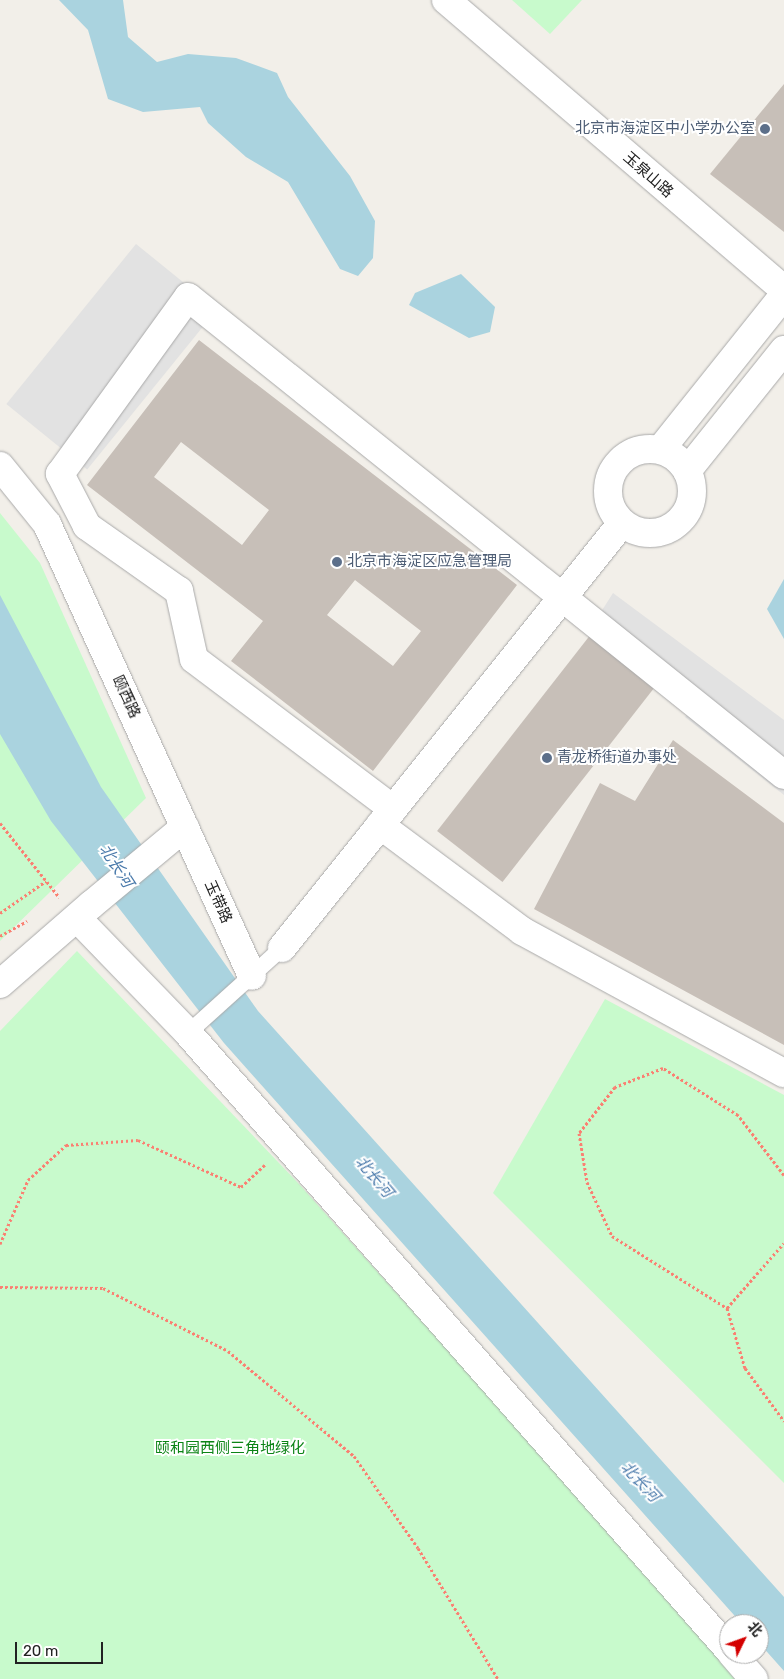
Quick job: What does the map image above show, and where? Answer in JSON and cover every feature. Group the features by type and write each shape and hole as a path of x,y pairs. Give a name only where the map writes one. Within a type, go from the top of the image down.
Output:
{"street":[{"name":"玉泉山路","path":"446,0 784,290"},
{"path":"661,449 784,295"},
{"path":"784,775 188,297 60,474 87,526 179,591 194,659 387,817 522,931 784,1072"},
{"path":"687,471 784,350"},
{"path":"661,449 674,455 687,471 692,491 690,504 674,526 647,533 622,524 607,499 612,470 632,452 661,449"},
{"name":"颐西路","path":"0,466 47,524 179,833"},
{"path":"282,948 622,524"},
{"path":"0,984 84,911 179,833"},
{"name":"玉带路","path":"179,833 246,981"},
{"path":"84,911 193,1028 284,1148 719,1639"},
{"path":"741,1664 754,1679"}],"lane":[{"path":"193,1028 282,948"}],"path":[{"path":"0,823 46,881 84,911"},
{"path":"0,913 46,881"},
{"path":"784,1175 738,1115 663,1068 615,1088 579,1133 587,1182 612,1236 727,1308 745,1368 784,1422"},
{"path":"0,1244 28,1180 66,1144 138,1140 241,1187 284,1148"},
{"path":"727,1308 784,1243"},
{"path":"0,1287 103,1288 228,1351 354,1456 418,1548 498,1679"}],"green space":[{"path":"512,0 582,0 550,34"},
{"path":"0,513 40,563 146,798 0,941"},
{"name":"颐和园西侧三角地绿化","path":"77,951 299,1184 719,1653 719,1664 729,1664 742,1679 0,1679 0,1031"},
{"path":"605,999 784,1095 784,1483 493,1193"}],"shaded area":[{"path":"136,244 217,309 87,470 6,404"},
{"path":"613,593 784,720 784,795 685,717 695,704 594,623"}],"water":[{"path":"59,0 123,0 128,37 157,62 188,54 236,58 277,73 288,97 350,176 375,221 373,258 358,276 340,269 288,182 246,157 208,123 200,107 143,112 108,99 88,30"},
{"path":"461,274 495,307 490,332 469,338 409,305 415,293"},
{"path":"784,579 784,639 767,609"},
{"name":"北长河","path":"0,595 101,787 258,1011 784,1597 784,1671 769,1654 769,1614 733,1614 224,1043 51,821 0,734"}],"building":[{"name":"北京市海淀区中小学办公室","path":"784,84 784,232 710,174"},
{"name":"北京市海淀区应急管理局","path":"199,340 517,585 373,771 231,661 263,621 87,485","holes":["181,442 269,510 242,545 154,477","355,580 421,631 393,666 327,615"]},
{"name":"青龙桥街道办事处","path":"591,634 656,685 502,882 437,831"},
{"path":"673,740 784,823 784,1045 534,909 600,783 635,801"}],"place":[{"name":"北京市海淀区中小学办公室","path":"765,129"},
{"name":"北京市海淀区应急管理局","path":"337,562"},
{"name":"青龙桥街道办事处","path":"547,758"}]}
